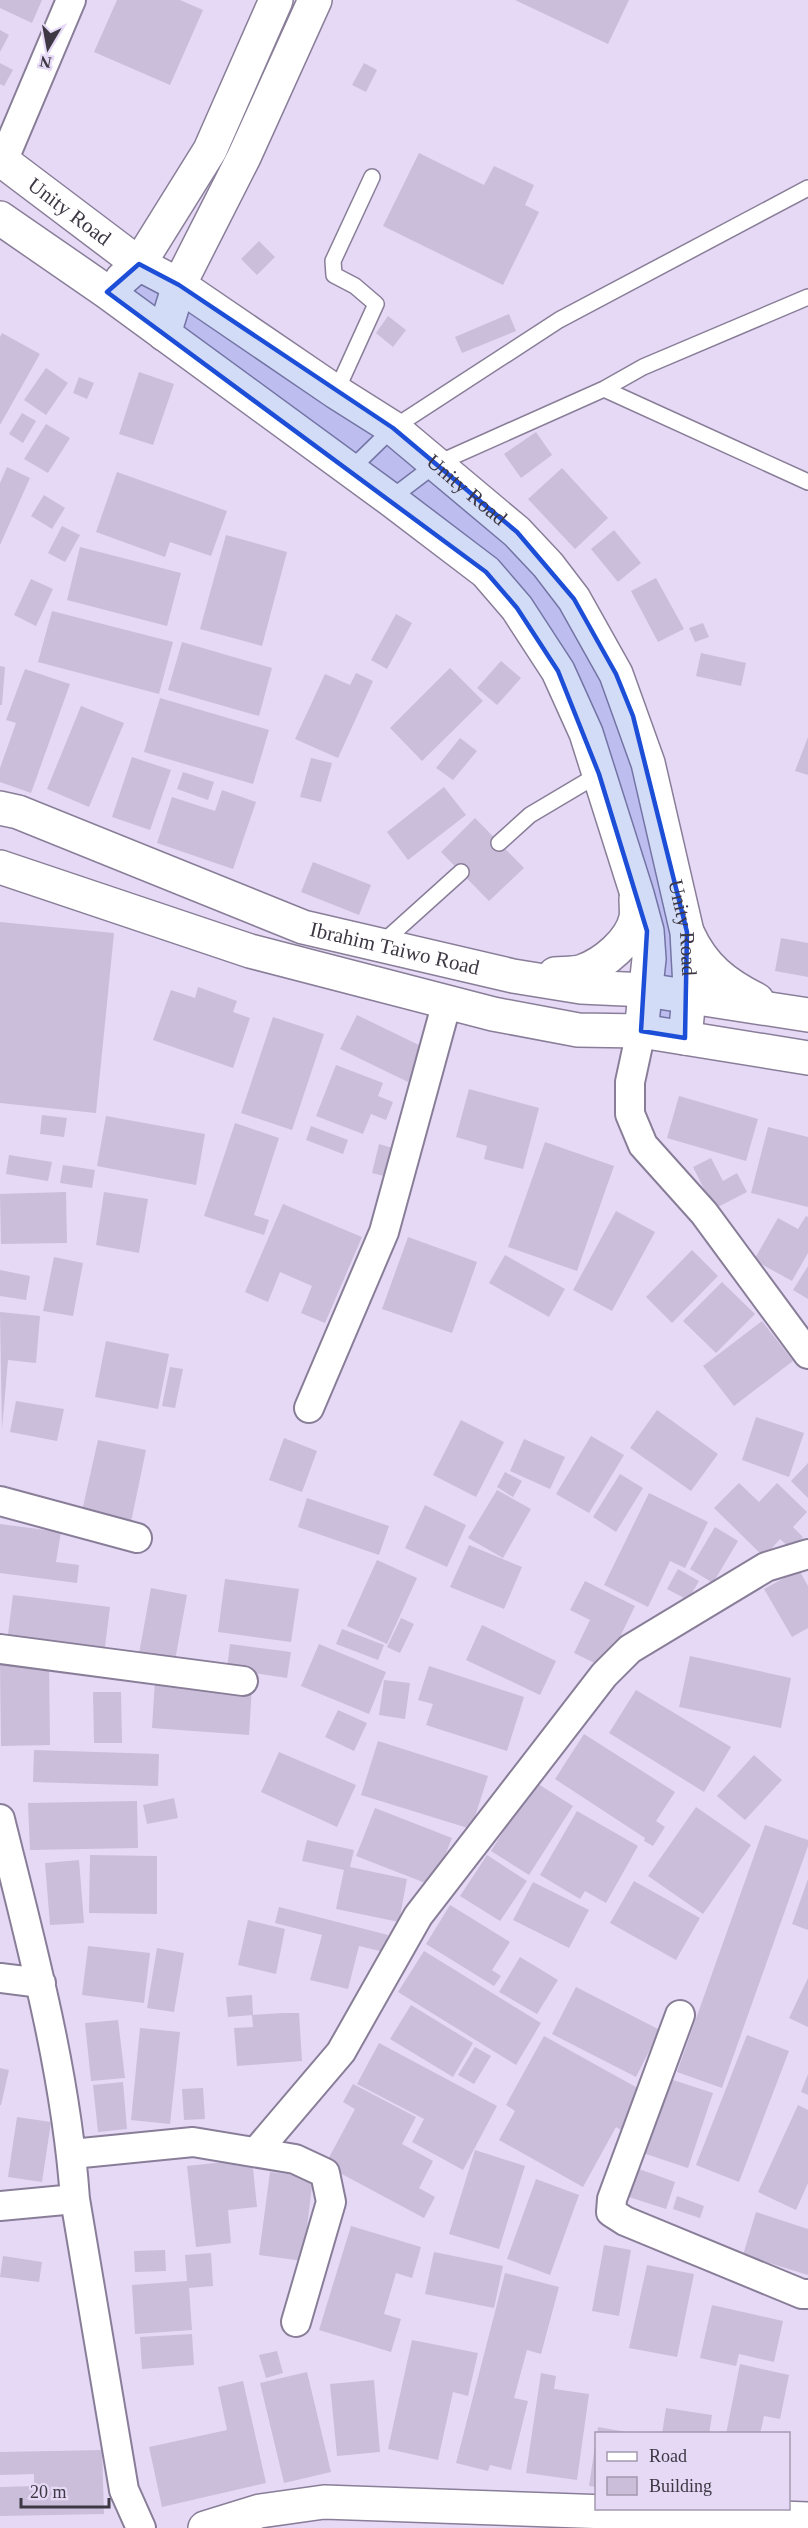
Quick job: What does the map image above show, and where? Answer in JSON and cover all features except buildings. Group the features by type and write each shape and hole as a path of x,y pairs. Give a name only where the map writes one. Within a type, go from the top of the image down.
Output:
{"main road":[{"path":"107,292 139,264 210,150 276,0"},
{"path":"164,334 179,285 244,157 315,0"},
{"name":"Unity Road","path":"2,160 139,264 179,285 393,428 517,532 548,565 597,636 633,716 648,763 687,932 690,958 685,1038"},
{"name":"Unity Road","path":"0,218 107,292 390,499 486,572 517,608 558,671 586,733 637,894 647,931 649,959 641,1032"},
{"path":"586,733 633,716"},
{"name":"Ibrahim Taiwo Road","path":"0,808 18,812 303,927 513,976 581,987 646,990 793,1013"},
{"name":"Ibrahim Taiwo Road","path":"0,867 249,951 493,1014 578,1030 641,1032 808,1058"},
{"path":"513,976 582,972 602,962 629,935 636,918 637,894"},
{"path":"687,932 697,954 732,988 793,1013"},
{"path":"205,2528 261,2511 324,2502 808,2519"}],"street":[{"path":"2,160 71,0"},
{"path":"309,1408 384,1232 447,1002"},
{"path":"641,1032 630,1082 630,1114 643,1145 704,1213 808,1354"},
{"path":"0,1501 137,1538"},
{"path":"256,2152 341,2052 418,1916 604,1675 630,1648 766,1567 808,1554"},
{"path":"0,1649 243,1682"},
{"path":"0,1819 40,1983 72,2154 75,2199 124,2490 141,2528"},
{"path":"0,1978 40,1983"},
{"path":"680,2015 612,2199 610,2212 625,2221 802,2294 808,2294"},
{"path":"72,2154 193,2142 296,2159 325,2173 331,2202 296,2322"},
{"path":"0,2206 75,2199"}],"lane":[{"path":"336,392 376,304 355,286 334,275 333,261 372,177"},
{"path":"349,471 393,428 559,320 808,188"},
{"path":"390,499 436,464 604,389 643,367 808,297"},
{"path":"604,389 808,482"},
{"path":"499,843 530,815 599,774"},
{"path":"379,946 461,872"}],"highlighted area":[{"path":"139,264 179,285 393,428 517,532 574,599 616,674 633,716 687,932 685,1038 641,1031 647,931 599,774 558,671 517,608 486,572 107,292"}]}
